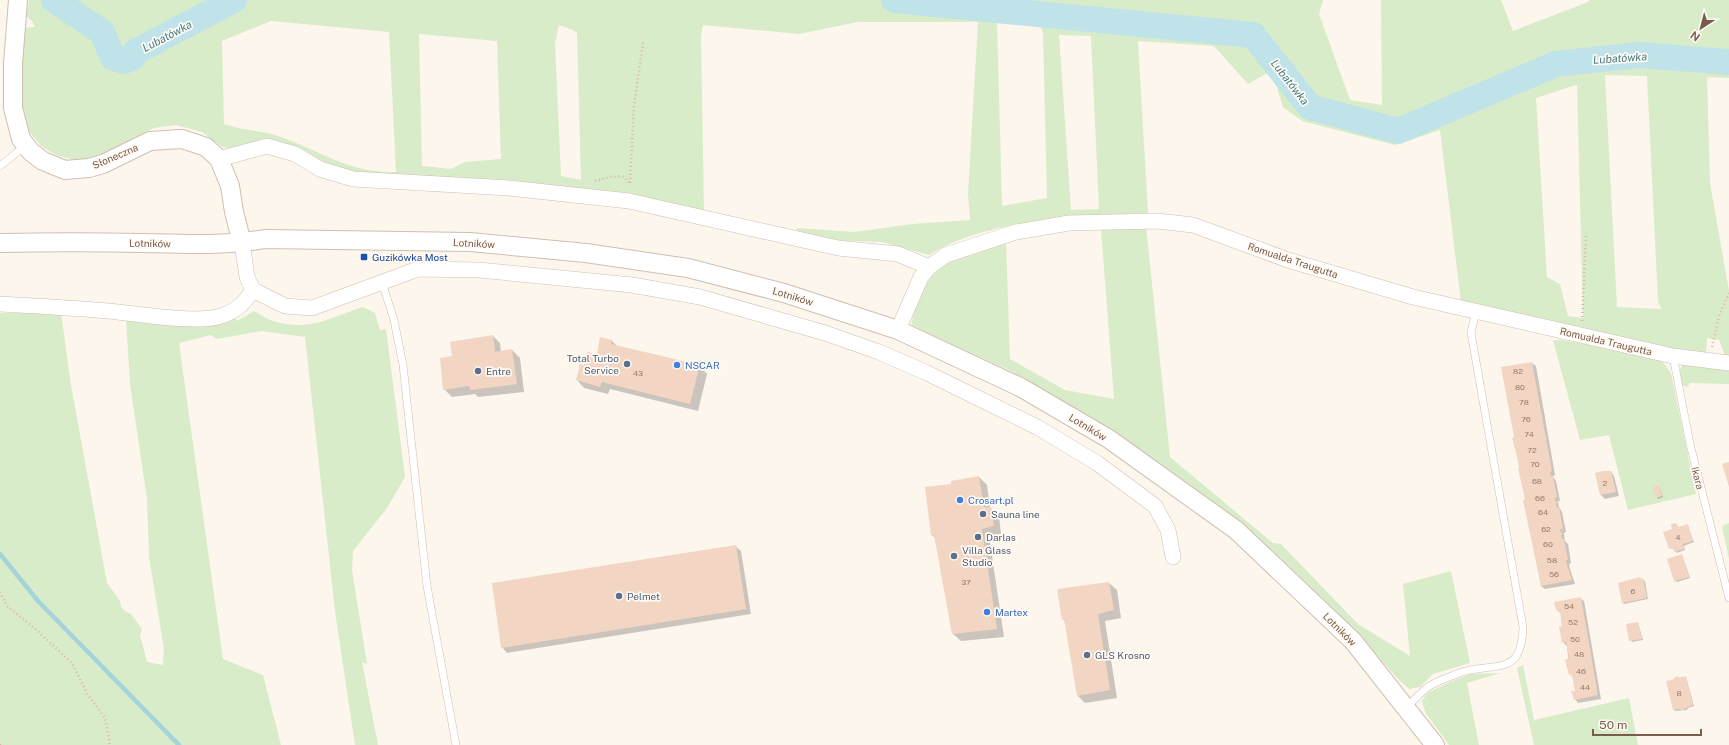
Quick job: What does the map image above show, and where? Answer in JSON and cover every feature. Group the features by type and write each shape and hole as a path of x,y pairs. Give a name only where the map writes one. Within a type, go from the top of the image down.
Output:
{"street":[{"name":"Słoneczna","path":"18,0 13,64 13,108 16,126 21,139 26,146 43,161 65,170 90,168 103,164 150,141 162,139 182,139 206,148 219,158"},
{"path":"929,267 898,254 838,248 629,202 509,188 353,179 320,169 296,154 267,146 219,158 230,186 234,212 242,243 247,277 253,290 285,306 312,308 418,269 479,270 617,282 700,297 825,333 879,352 925,372 1037,427 1097,463 1155,506 1168,530 1173,557"},
{"name":"Romualda Traugutta","path":"898,330 921,277 929,267 946,255 1016,232 1069,223 1157,221 1193,225 1288,260 1413,297 1673,356 1729,363"},
{"name":"Lotników","path":"0,243 242,243 265,239 470,242 586,253 688,268 784,293 898,330 1020,387 1109,439 1236,530 1353,641 1435,745"},
{"path":"0,304 78,308 199,320 219,317 232,312 242,305 253,290"}],"lane":[{"path":"0,166 26,146"},
{"path":"382,282 394,320 403,366 424,587 456,745"},
{"path":"1406,708 1429,686 1460,673 1505,665 1515,660 1521,650 1523,639 1524,627 1472,334 1476,312"},
{"name":"Ikara","path":"1673,356 1690,444 1729,598"}],"path":[{"path":"629,202 634,105 643,43"},
{"path":"1582,336 1586,236"},
{"path":"1712,361 1712,341 1717,322 1729,293"},
{"path":"0,592 8,606 72,663 88,695 105,718 110,745"}],"green space":[{"path":"29,0 1323,0 1319,14 1350,100 1382,105 1381,0 1501,0 1513,31 1588,2 1589,0 1729,0 1729,78 1707,77 1710,183 1729,291 1729,355 1725,355 1719,340 1707,338 1706,354 1680,350 1461,302 1440,130 1395,145 1302,121 1283,107 1274,78 1267,73 1248,84 1214,46 1138,41 1148,213 1064,218 1006,227 979,233 953,243 929,255 882,242 824,240 796,233 797,228 854,232 912,224 970,220 968,194 978,22 858,22 799,34 703,25 701,36 704,211 359,175 246,144 230,148 222,147 202,132 176,125 154,128 94,158 75,160 56,155 41,146 29,131 23,112 21,85 25,28 35,27 32,21 26,16","holes":["1011,19 1040,22 1043,34 1047,198 1002,206 997,21","271,21 389,32 396,172 363,169 335,160 278,136 224,124 222,41","559,25 577,33 581,180 561,176 555,43","419,34 497,41 501,159 465,162 451,169 422,166","1059,35 1091,36 1099,209 1071,210","1605,75 1647,76 1658,302 1662,309 1617,307","1577,85 1583,318 1568,316 1560,284 1547,277 1536,98"]},
{"path":"1146,226 1170,457 1273,543 1281,544 1358,624 1410,656 1403,584 1451,571 1470,663 1433,674 1420,687 1409,689 1362,639 1143,453 1011,371 912,326 918,298 927,282 940,268 953,259 970,251 970,256 1006,242 1010,359 1065,390 1114,399 1101,229"},
{"path":"363,307 375,313 380,330 386,329 405,477 387,508 353,551 352,570 367,664 362,662 378,745 355,745 335,611 305,337 261,331 217,339 211,335 179,343 223,659 263,675 281,745 0,745 0,313 61,313 71,385 107,583 120,601 121,607 126,612 131,614 142,629 140,635 147,662 163,665 164,649 149,557 147,499 130,384 126,318 233,316 237,321 254,311 273,321 298,325 319,322"},
{"path":"1553,340 1562,340 1646,355 1661,360 1671,373 1696,494 1628,510 1609,435 1580,440"},
{"path":"1683,364 1729,368 1729,384 1690,383 1687,387 1681,385 1679,371"},
{"path":"1729,523 1729,559 1722,526"},
{"path":"1523,665 1534,720 1629,698 1638,745 1534,745 1517,668"},
{"path":"1501,673 1467,683 1479,745 1449,745 1425,712 1422,701 1427,693 1471,674"}],"building":[{"name":"Entre","path":"493,335 495,352 512,349 517,384 470,390 469,386 443,390 440,358 452,356 450,342"},
{"path":"600,337 612,340 611,344 700,365 690,404 602,382 600,387 576,380 580,364 584,365 587,352 597,354"},
{"path":"1532,362 1552,471 1550,472 1551,476 1553,476 1557,497 1555,498 1555,502 1558,501 1556,504 1557,508 1559,507 1563,529 1560,529 1561,533 1564,534 1561,535 1562,539 1564,539 1568,560 1566,560 1572,580 1541,586 1523,500 1525,499 1518,468 1520,468 1512,438 1514,437 1501,367"},
{"path":"1729,462 1729,487 1722,464"},
{"path":"1611,471 1616,492 1600,495 1595,473"},
{"path":"979,476 984,507 991,507 994,526 982,529 997,629 952,634 934,535 931,535 925,487 951,484 951,481"},
{"path":"1659,485 1662,496 1656,498 1653,487"},
{"path":"1676,523 1678,527 1688,524 1693,541 1683,544 1684,549 1674,552 1673,548 1669,549 1663,532 1672,529 1671,524"},
{"name":"Pelmet","path":"736,545 746,609 501,648 492,583"},
{"path":"1682,554 1689,577 1674,581 1667,559"},
{"path":"1640,577 1641,579 1643,578 1647,598 1622,603 1618,583"},
{"name":"GLS Krosno","path":"1109,582 1114,610 1098,614 1110,690 1077,696 1064,619 1062,620 1057,589"},
{"path":"1581,597 1598,695 1574,700 1571,691 1575,691 1572,675 1569,675 1565,660 1569,658 1566,642 1562,643 1559,627 1562,626 1560,611 1556,610 1554,602"},
{"path":"1638,622 1642,639 1629,641 1626,624"},
{"path":"1677,676 1680,678 1686,676 1693,705 1682,710 1673,710 1666,681 1672,680"}],"waterway":[{"name":"Lubatówka","path":"54,0 102,32 113,58 124,61 133,57 135,52 234,0"},
{"name":"Lubatówka","path":"894,0 1253,35 1310,107 1398,131 1556,64 1639,55 1729,62"},
{"path":"0,554 38,601 179,745"}],"place":[{"name":"Guzikówka Most","path":"364,257"},
{"name":"Total Turbo Service","path":"627,364"},
{"name":"NSCAR","path":"677,365"},
{"name":"Entre","path":"478,371"},
{"name":"Crosart.pl","path":"960,500"},
{"name":"Sauna line","path":"983,514"},
{"name":"Darlas","path":"978,537"},
{"name":"Villa Glass Studio","path":"954,556"},
{"name":"Pelmet","path":"619,596"},
{"name":"Martex","path":"987,612"},
{"name":"GLS Krosno","path":"1087,655"}]}
